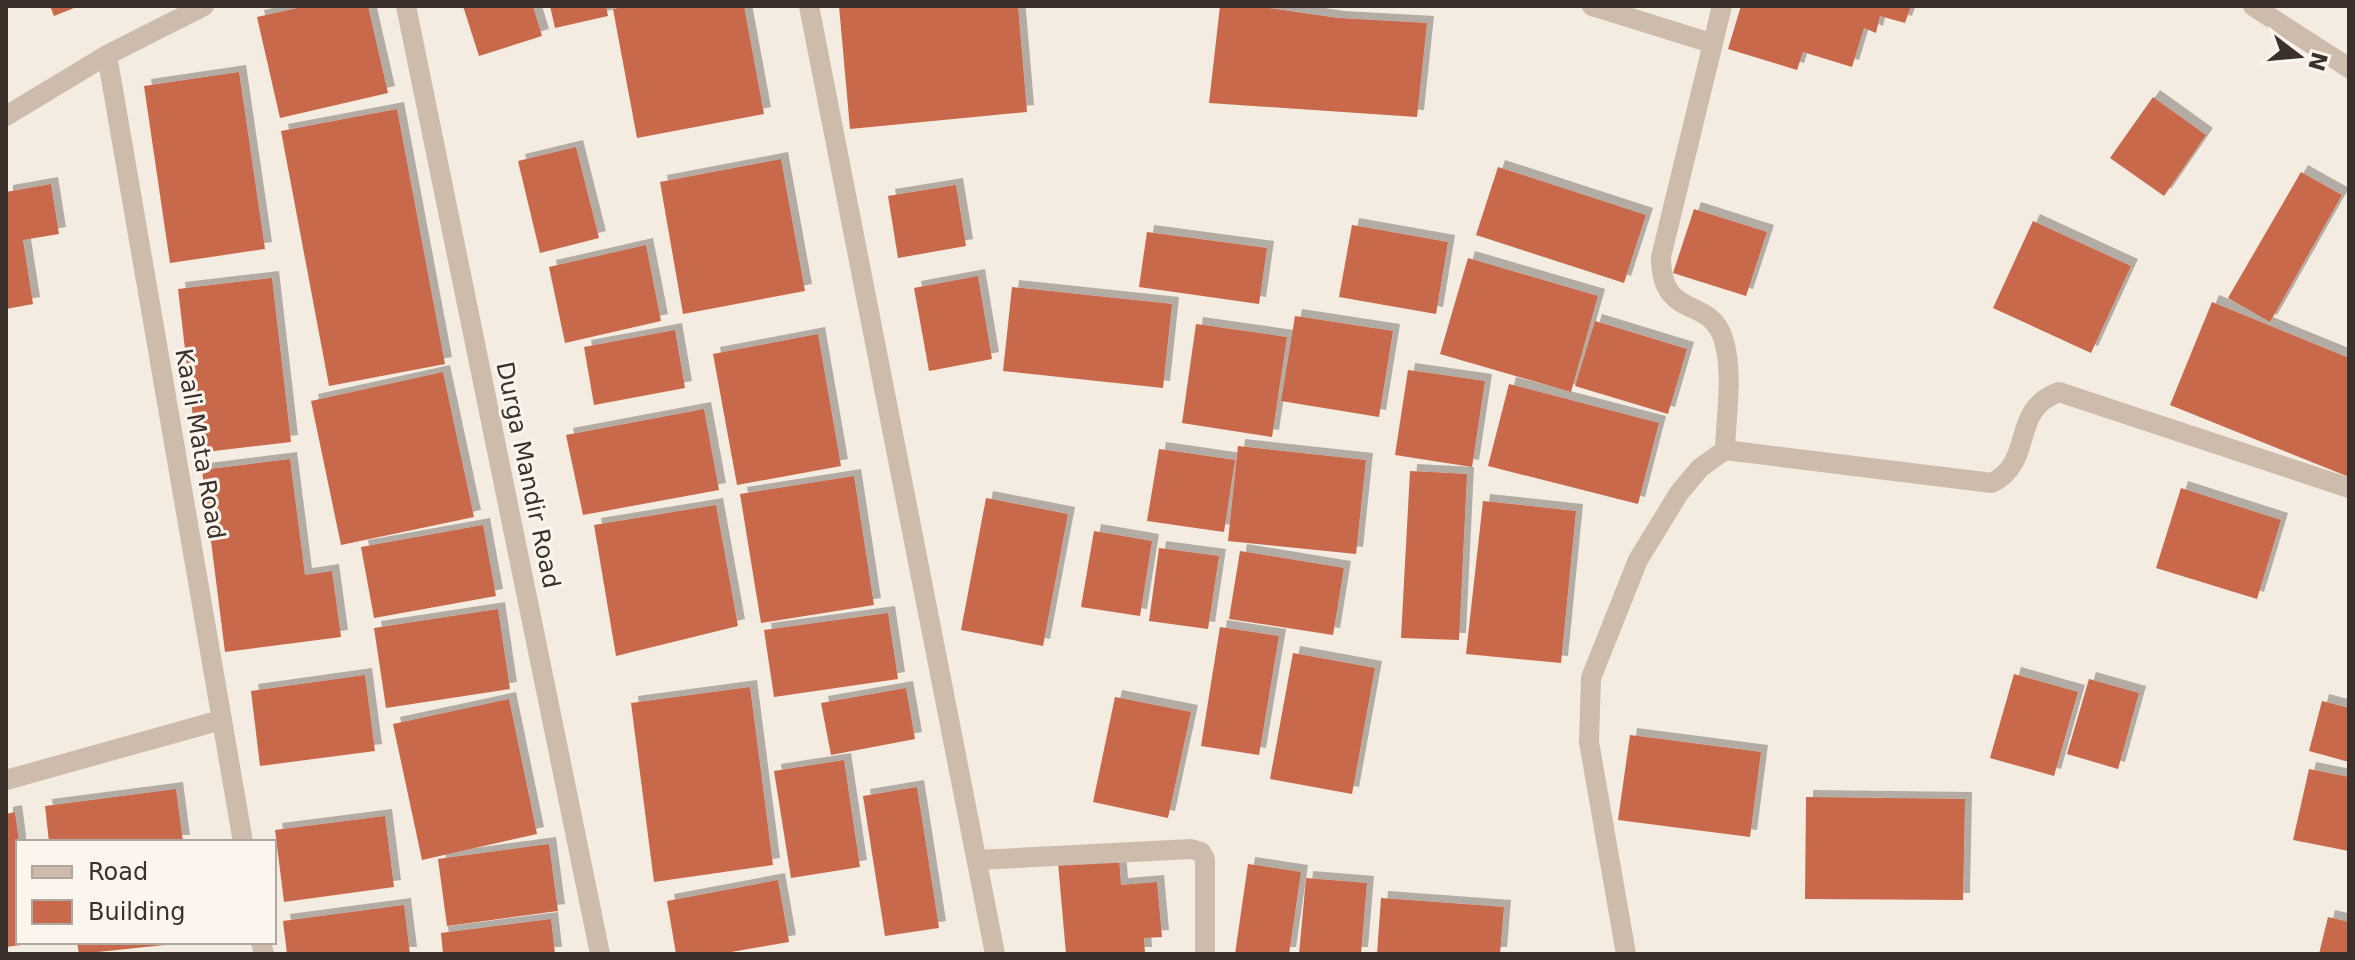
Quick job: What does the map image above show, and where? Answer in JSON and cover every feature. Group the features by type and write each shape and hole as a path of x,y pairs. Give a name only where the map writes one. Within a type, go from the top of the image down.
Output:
{"street":[{"path":"6,116 107,55 204,6"},
{"name":"Durga Mandir Road","path":"406,6 600,954"},
{"path":"809,6 995,954"},
{"path":"1592,6 1711,43"},
{"path":"1722,6 1661,257 1661,278 1668,295 1714,322 1723,338 1727,360 1725,450"},
{"path":"2253,6 2349,68"},
{"name":"Kaali Mata Road","path":"107,55 243,840"},
{"path":"1626,954 1589,742 1591,678 1638,560 1679,493 1700,468 1725,450 1992,483 2009,475 2019,454 2030,412 2042,398 2059,392 2349,488"},
{"path":"6,780 221,720"},
{"path":"977,860 1191,849 1201,852 1205,859 1205,954"}],"building":[{"path":"50,6 79,6 54,16"},
{"path":"306,6 368,6 388,93 280,118 257,17"},
{"path":"463,6 533,6 542,36 479,56"},
{"path":"550,6 606,6 608,16 555,28"},
{"path":"628,6 744,6 764,114 637,138 613,9"},
{"path":"839,6 1018,6 1027,112 850,129"},
{"path":"1220,6 1255,6 1338,18 1427,23 1417,117 1209,103"},
{"path":"1741,6 1911,6 1905,23 1880,16 1876,33 1864,28 1852,67 1803,52 1797,70 1728,49"},
{"path":"239,72 265,249 170,263 144,86"},
{"path":"2153,97 2206,135 2164,196 2110,158"},
{"path":"397,109 445,364 329,386 281,131"},
{"path":"576,147 599,238 540,253 518,161"},
{"path":"781,159 805,291 683,314 660,182"},
{"path":"1498,167 1646,215 1624,283 1476,235"},
{"path":"2301,172 2342,195 2270,322 2228,298"},
{"path":"51,184 59,234 23,240 33,304 6,309 6,192"},
{"path":"956,185 966,246 898,258 888,196"},
{"path":"1694,209 1767,232 1746,296 1673,273"},
{"path":"2033,221 2131,266 2091,353 1993,308"},
{"path":"1352,225 1448,242 1436,314 1339,297"},
{"path":"1147,232 1267,248 1259,304 1139,287"},
{"path":"646,245 661,321 565,343 549,267"},
{"path":"1468,258 1598,296 1571,392 1440,354"},
{"path":"978,276 992,359 929,371 914,288"},
{"path":"272,278 291,442 197,453 178,289"},
{"path":"1012,287 1172,304 1163,388 1003,371"},
{"path":"2212,302 2349,358 2349,477 2170,405"},
{"path":"1295,316 1393,331 1379,417 1281,401"},
{"path":"1595,321 1687,349 1668,414 1575,386"},
{"path":"1196,324 1287,337 1272,437 1182,423"},
{"path":"675,330 685,388 594,405 584,347"},
{"path":"818,334 841,466 737,485 713,354"},
{"path":"1408,370 1485,381 1472,467 1395,455"},
{"path":"443,372 474,517 341,545 311,401"},
{"path":"1509,384 1659,423 1638,504 1488,466"},
{"path":"704,409 719,490 583,515 566,435"},
{"path":"1238,446 1366,460 1356,554 1228,541"},
{"path":"1159,449 1235,460 1224,532 1147,521"},
{"path":"290,459 305,575 332,571 341,637 225,652 202,470"},
{"path":"1410,471 1467,474 1459,640 1401,638"},
{"path":"854,476 874,605 761,623 740,494"},
{"path":"2181,488 2281,520 2257,599 2156,568"},
{"path":"986,498 1068,514 1043,646 961,630"},
{"path":"1483,501 1576,511 1561,663 1466,654"},
{"path":"716,505 738,626 616,656 594,525"},
{"path":"483,525 496,596 374,618 361,547"},
{"path":"1094,531 1152,541 1140,616 1081,607"},
{"path":"1159,548 1219,556 1208,629 1149,621"},
{"path":"1240,551 1344,568 1333,635 1229,619"},
{"path":"498,609 510,689 386,708 374,628"},
{"path":"888,613 898,679 774,697 764,630"},
{"path":"1220,627 1279,636 1259,755 1201,746"},
{"path":"1293,653 1375,668 1352,794 1270,779"},
{"path":"2014,674 2078,692 2054,776 1990,758"},
{"path":"365,675 375,751 260,766 251,691"},
{"path":"2089,679 2139,693 2118,769 2067,754"},
{"path":"750,687 773,865 654,882 631,703"},
{"path":"906,688 915,739 831,755 821,703"},
{"path":"1115,697 1191,712 1168,818 1093,802"},
{"path":"509,699 537,834 422,860 393,724"},
{"path":"2322,701 2349,708 2349,762 2309,751"},
{"path":"1630,735 1761,752 1750,837 1618,820"},
{"path":"844,760 860,867 791,878 774,771"},
{"path":"2309,769 2349,777 2349,851 2293,840"},
{"path":"917,787 939,928 885,936 863,796"},
{"path":"176,789 183,840 49,840 45,806"},
{"path":"1806,797 1965,799 1963,900 1805,899"},
{"path":"15,812 19,840 16,840 16,944 29,944 6,947 6,814"},
{"path":"385,816 394,887 284,902 275,830"},
{"path":"549,844 558,911 447,926 438,859"},
{"path":"1119,858 1121,885 1157,882 1162,937 1144,938 1145,954 1066,954 1058,863"},
{"path":"1248,864 1301,872 1289,954 1235,954"},
{"path":"1306,878 1367,883 1361,954 1299,954"},
{"path":"778,880 789,942 720,954 676,954 667,901"},
{"path":"1381,898 1504,907 1500,954 1377,954"},
{"path":"404,905 410,954 287,954 283,921"},
{"path":"2328,917 2349,922 2349,954 2319,954"},
{"path":"551,919 555,954 443,954 441,933"},
{"path":"77,944 174,944 79,954"}]}
